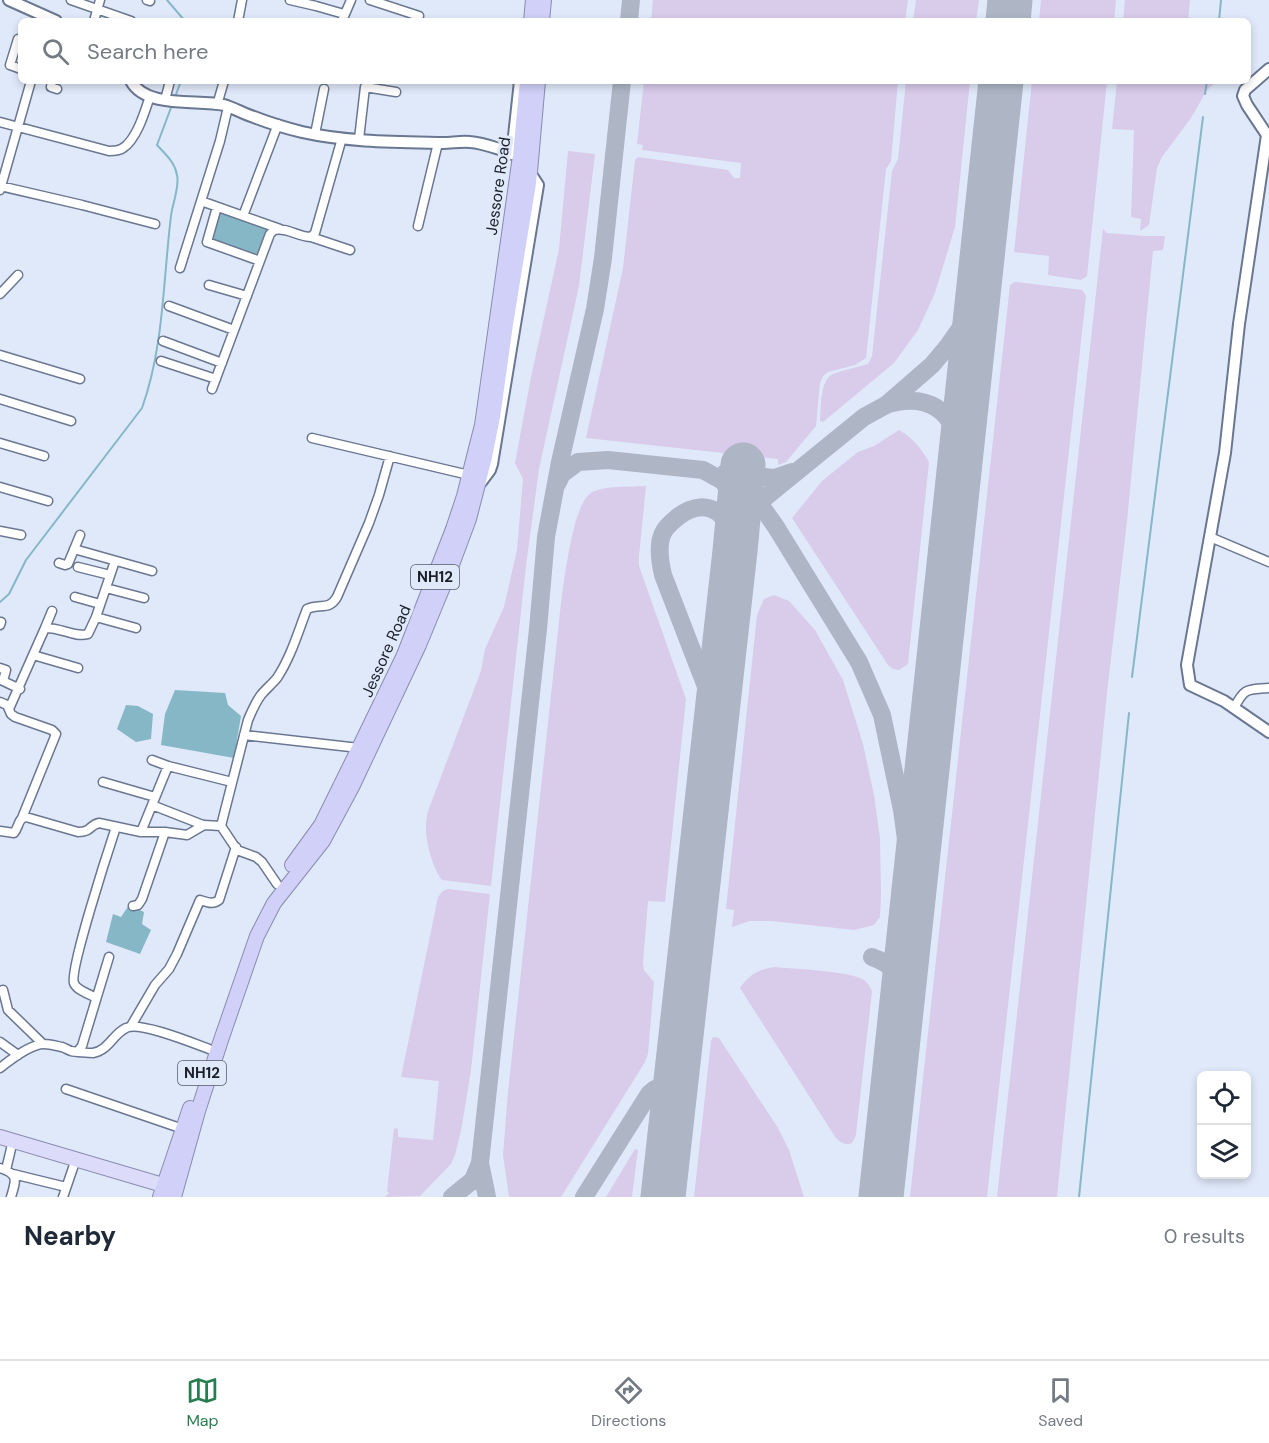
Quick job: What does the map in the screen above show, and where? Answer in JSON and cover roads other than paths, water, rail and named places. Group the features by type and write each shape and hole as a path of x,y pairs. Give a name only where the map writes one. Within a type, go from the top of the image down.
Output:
{"highway":[{"path":"531,18 533,0"},
{"path":"542,18 544,0"},
{"name":"Jessore Road","path":"168,1192 183,1128 249,935 277,884 321,825 404,655 464,496 474,480 521,155 526,84"},
{"name":"NH12","path":"168,1192 257,936 274,903 322,841 352,787 419,645 469,519 474,480 493,417 530,173 521,155 537,84"}],"main road":[{"path":"7,1139 75,1159 168,1192"}],"street":[{"path":"9,0 49,18"},
{"path":"71,0 99,4 125,18"},
{"path":"239,18 242,0"},
{"path":"290,0 316,6 343,18 351,0"},
{"path":"370,0 419,16"},
{"path":"525,18 526,0"},
{"path":"10,65 18,39"},
{"path":"0,63 18,68"},
{"path":"1269,69 1245,90 1243,96 1267,135 1239,324 1225,453 1187,665 1190,685 1224,701 1269,732"},
{"path":"30,84 0,188 82,205 155,224"},
{"path":"132,84 140,92 150,96 170,101 222,106 303,132 342,138 438,143 471,142 521,155 520,84"},
{"path":"170,84 170,101"},
{"path":"180,268 220,141 224,84"},
{"path":"359,139 364,84 396,92"},
{"path":"315,134 324,89"},
{"path":"0,122 108,151 118,150 134,136 150,96"},
{"path":"243,216 278,124"},
{"path":"311,237 315,233 342,138"},
{"path":"418,226 438,143"},
{"path":"201,201 280,229 350,250"},
{"path":"217,207 207,242 260,261"},
{"path":"212,388 270,234 280,229"},
{"path":"0,294 18,275"},
{"path":"210,285 247,296"},
{"path":"169,306 234,330"},
{"path":"163,341 222,363"},
{"path":"0,355 80,379"},
{"path":"161,361 216,379"},
{"path":"0,399 71,421"},
{"path":"312,438 390,456 474,480"},
{"path":"0,443 44,456"},
{"path":"277,884 262,862 256,857 237,850 221,826 244,735 253,708 276,678 298,636 307,609 333,604 337,597 376,504 390,456"},
{"path":"0,487 48,501"},
{"path":"0,531 21,535"},
{"path":"59,563 68,564 80,535"},
{"path":"1210,537 1269,562"},
{"path":"74,549 152,572"},
{"path":"45,628 86,635 96,617 115,561"},
{"path":"78,567 111,575"},
{"path":"106,588 144,598"},
{"path":"75,597 100,604"},
{"path":"9,709 20,689 52,611"},
{"path":"96,617 136,628"},
{"path":"33,655 78,668"},
{"path":"0,668 6,670 3,681 20,689"},
{"path":"1234,708 1244,692 1269,688"},
{"path":"0,702 7,705 15,717 52,730 56,734 14,833 0,831"},
{"path":"244,735 359,748"},
{"path":"152,760 232,782"},
{"path":"141,832 168,766"},
{"path":"103,782 154,801 203,825 221,826"},
{"path":"21,818 30,817 78,832 89,831 96,823 102,823 141,832 187,835 203,825"},
{"path":"96,998 74,984 74,968 116,827"},
{"path":"133,906 140,903 145,892 165,832"},
{"path":"131,1026 155,985 169,969 200,900 215,903 219,900 236,847"},
{"path":"78,1051 82,1046 109,957"},
{"path":"3,990 8,1010 43,1044"},
{"path":"0,1068 18,1055 43,1044 62,1047 72,1052 98,1051 123,1029 131,1026 210,1049"},
{"path":"0,1042 18,1055"},
{"path":"66,1089 183,1128"},
{"path":"7,1139 6,1171 16,1181 11,1197"},
{"path":"63,1197 75,1159"},
{"path":"6,1171 66,1187"}],"water":[{"path":"220,210 268,228 258,258 211,242"},
{"path":"175,690 225,693 228,705 241,716 234,758 161,745 165,714"},
{"path":"126,705 138,706 153,714 151,739 136,742 117,729"},
{"path":"129,905 144,912 142,924 151,930 140,954 106,942 113,914 121,917"}],"waterway":[{"path":"167,0 182,18"},
{"path":"1219,18 1221,0"},
{"path":"175,97 180,84"},
{"path":"1205,94 1207,84"},
{"path":"0,602 9,594 26,560 142,408 159,337 171,216 177,184 174,166 157,145 172,105"},
{"path":"1132,677 1203,117"},
{"path":"1079,1197 1129,713"}]}
